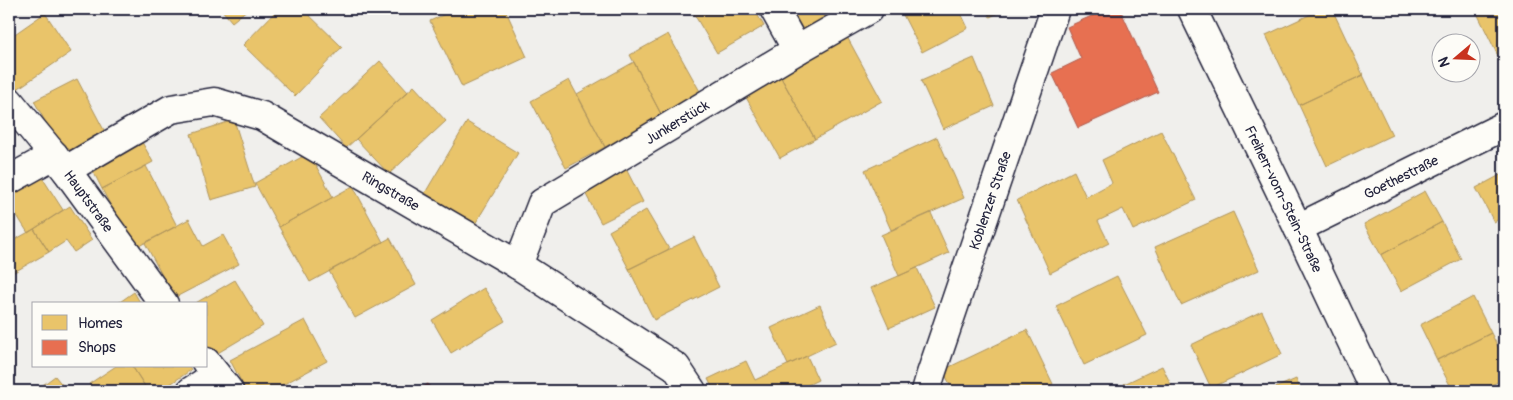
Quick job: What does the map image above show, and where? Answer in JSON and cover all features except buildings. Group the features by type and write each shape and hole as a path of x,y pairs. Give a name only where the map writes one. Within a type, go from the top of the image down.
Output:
{"street":[{"path":"774,9 797,50"},
{"name":"Junkerstück","path":"518,265 542,203 869,9"},
{"name":"Koblenzer Straße","path":"926,391 1055,9"},
{"name":"Freiherr-vom-Stein-Straße","path":"1192,9 1375,391"},
{"name":"Hauptstraße","path":"9,101 60,163 163,302"},
{"name":"Ringstraße","path":"9,180 60,163 171,109 214,102 262,116 518,265 676,367 692,391"},
{"name":"Goethestraße","path":"1298,228 1504,126"},
{"path":"191,391 217,376"}]}
